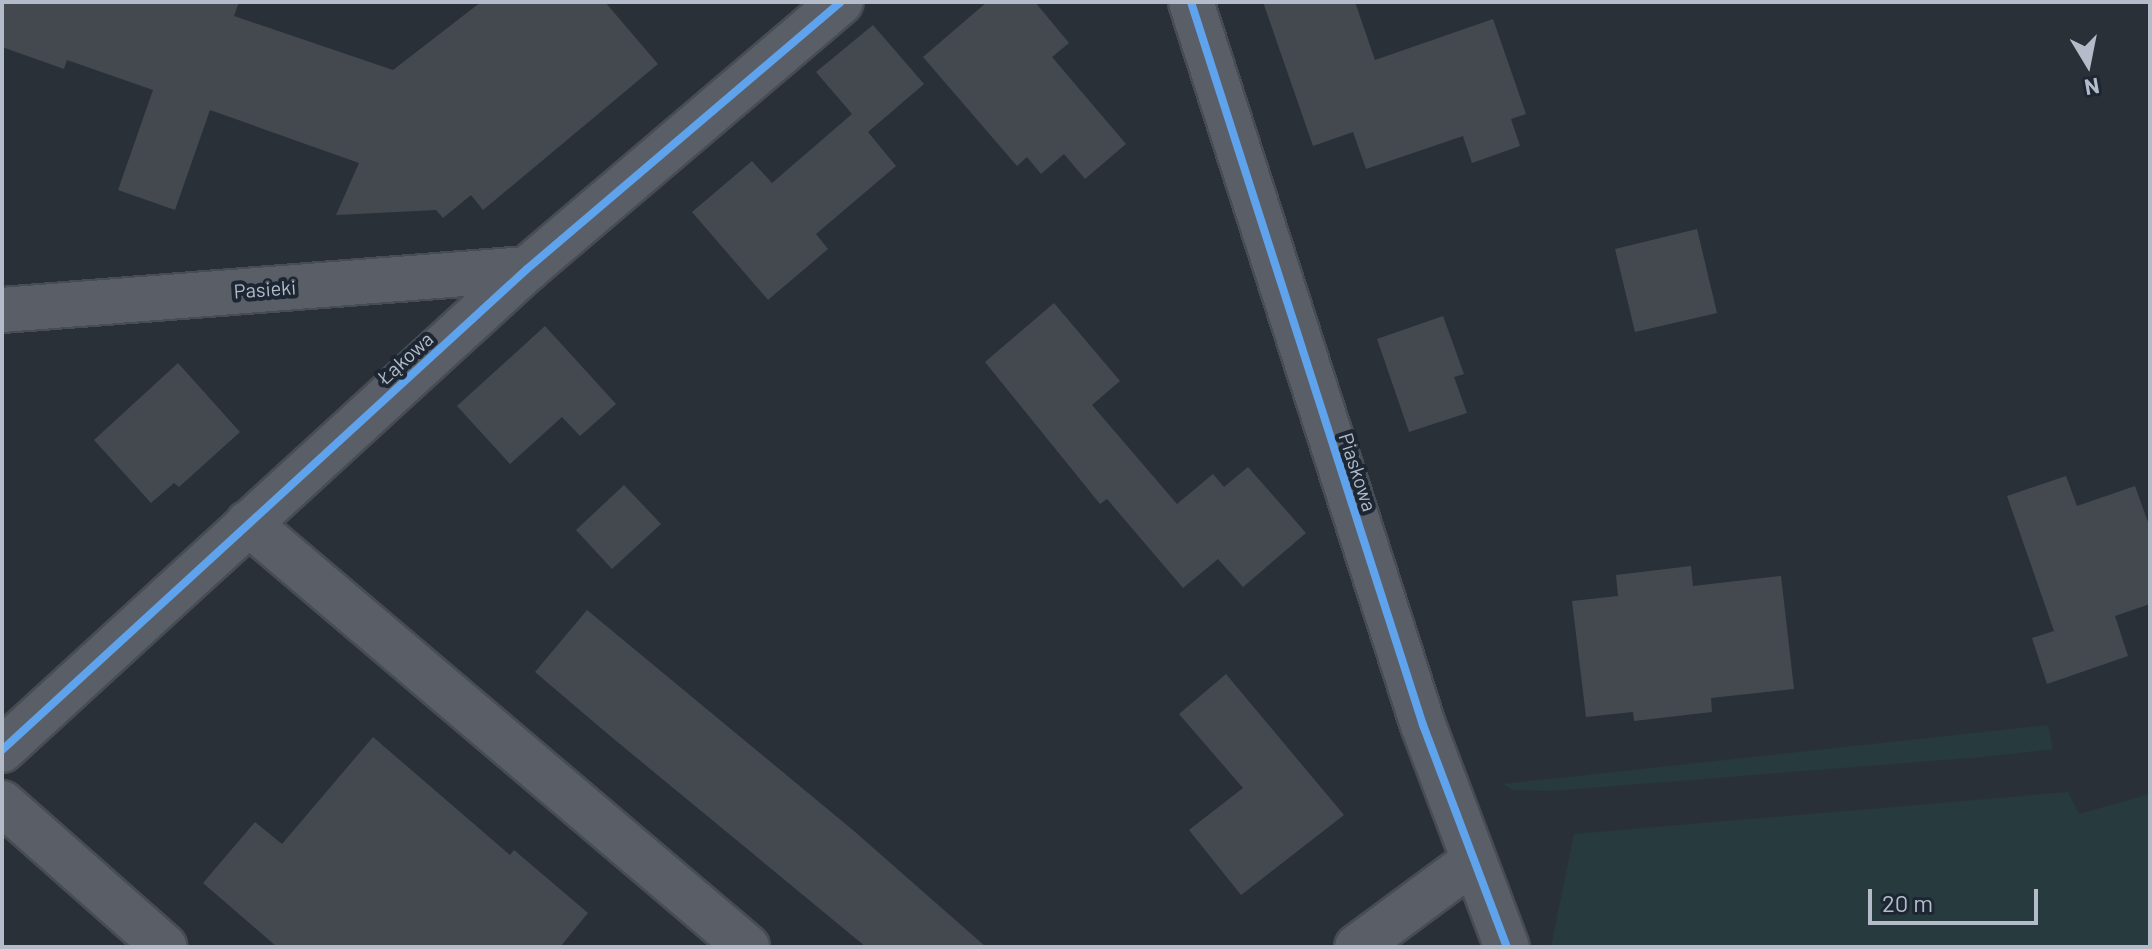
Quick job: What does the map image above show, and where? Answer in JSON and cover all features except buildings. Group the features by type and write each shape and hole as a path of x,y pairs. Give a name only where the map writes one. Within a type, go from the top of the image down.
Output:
{"street":[{"name":"Łąkowa","path":"2,750 527,269 841,2"},
{"name":"Piaskowa","path":"1191,2 1359,531 1472,862 1507,947"},
{"name":"Pasieki","path":"2,310 527,269"},
{"path":"248,523 747,947"},
{"path":"2,803 165,947"},
{"path":"1357,947 1472,862"}],"green space":[{"path":"2048,725 2053,749 1983,757 1550,791 1512,790 1503,784"},
{"path":"2068,792 2079,814 2150,794 2150,947 1551,947 1574,834"}],"cycle path":[{"path":"2,750 527,269 841,2"},
{"path":"1191,2 1423,725 1507,947"}]}
